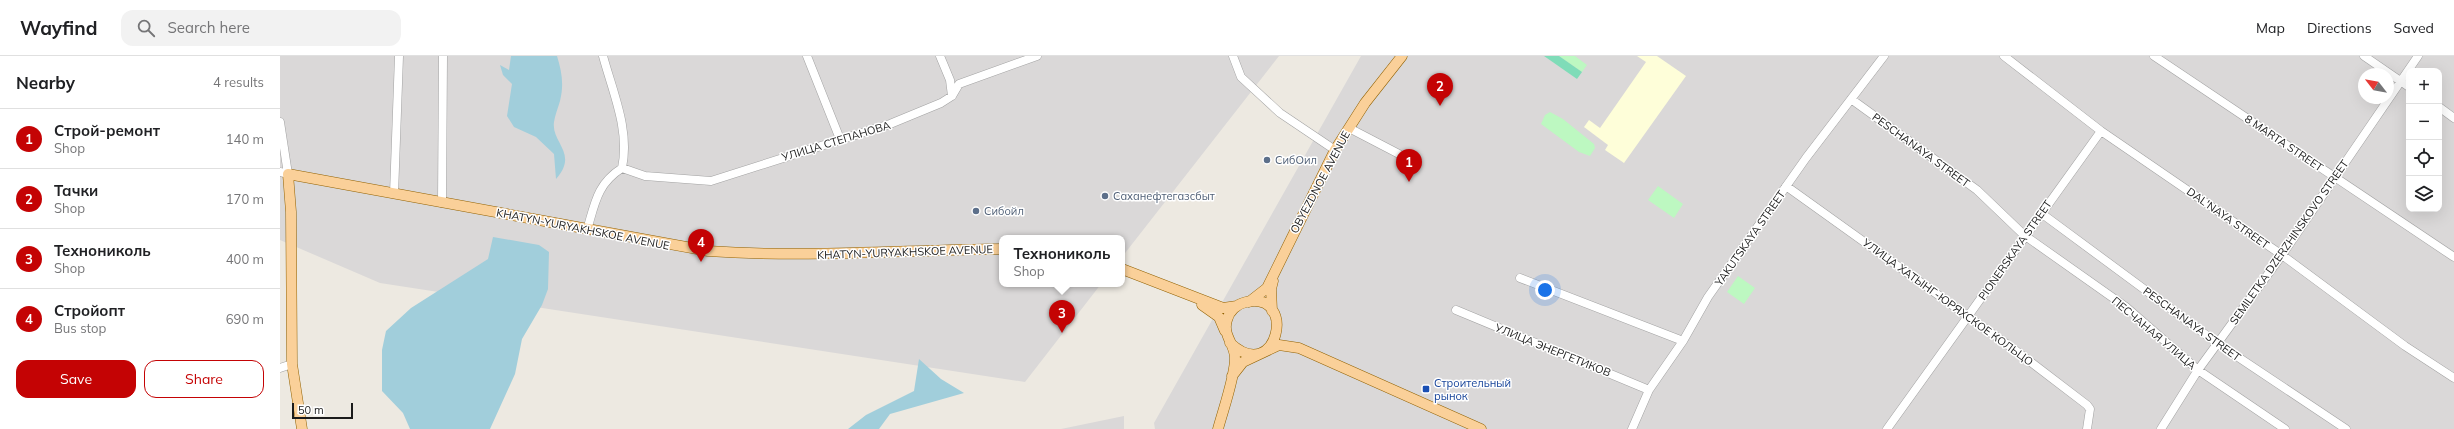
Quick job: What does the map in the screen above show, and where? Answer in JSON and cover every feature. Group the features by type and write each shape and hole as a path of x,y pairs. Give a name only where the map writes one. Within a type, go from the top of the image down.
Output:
{"main road":[{"name":"OBYEZDNOE AVENUE","path":"1249,302 1267,288 1275,274 1306,206 1335,150 1349,128 1402,56"},
{"name":"KHATYN-YURYAKHSKOE AVENUE","path":"284,173 697,250 752,254 835,254 999,249"},
{"path":"284,173 291,212 292,364 302,429"},
{"path":"1125,270 1151,279 1193,298 1223,308 1249,302 1265,305 1274,314 1282,336 1299,348 1481,429"},
{"name":"OBYEZDNOE AVENUE","path":"1274,314 1271,288 1275,274"},
{"path":"1193,298 1218,316 1236,357 1218,429"},
{"path":"1226,333 1228,318 1237,306"},
{"path":"1230,343 1238,351 1250,354 1262,352 1273,343 1277,335 1274,314"},
{"path":"1232,376 1243,362 1262,352 1279,345 1299,348"}],"street":[{"path":"394,194 399,56"},
{"path":"442,203 443,56"},
{"path":"587,230 603,183 622,168 626,151 625,135 603,56"},
{"path":"807,56 840,139"},
{"path":"940,56 950,80 952,96"},
{"name":"УЛИЦА СТЕПАНОВА","path":"622,168 644,176 711,181 890,124 941,103 952,96 959,84 1037,56"},
{"path":"1233,56 1241,77 1280,113 1335,150"},
{"name":"YAKUTSKAYA STREET","path":"1632,429 1649,390 1683,341 1708,297 1786,186 1884,56"},
{"name":"DAL'NAYA STREET","path":"2004,56 2101,131 2282,255 2405,346 2454,378"},
{"name":"8 MARTA STREET","path":"2154,56 2454,257"},
{"path":"2364,56 2406,85"},
{"name":"SEMILETKA DZERZHINSKOVO STREET","path":"2161,429 2198,370 2282,255 2418,56"},
{"name":"PESCHANAYA STREET","path":"1851,100 1976,190 2024,235"},
{"path":"2442,109 2454,118"},
{"path":"280,122 284,173"},
{"path":"1349,128 1399,154"},
{"name":"PIONERSKAYA STREET","path":"1887,429 2024,235 2101,131"},
{"name":"УЛИЦА ХАТЫНГ-ЮРЯХСКОЕ КОЛЬЦО","path":"1786,186 1968,316 2087,405 2090,409 2087,429"},
{"name":"PESCHANAYA STREET","path":"2041,213 2217,343 2346,429"},
{"name":"ПЕСЧАНАЯ УЛИЦА","path":"2024,235 2126,307 2198,370 2285,429"},
{"path":"1520,278 1683,341"},
{"name":"УЛИЦА ЭНЕРГЕТИКОВ","path":"1456,310 1649,390"},
{"path":"280,368 292,364"}],"shaded area":[{"path":"280,56 1279,56 1125,253 1125,235 999,235 999,287 1099,287 1025,382 380,283 280,240"},
{"path":"1361,56 2454,56 2454,429 1155,429 1154,423"},
{"path":"1637,56 1657,56 1686,76 1624,163 1605,150 1608,145 1584,127 1589,120 1600,128 1646,62"},
{"path":"1124,416 1124,429 1061,429"}],"green space":[{"path":"1544,56 1559,56 1582,72 1577,79"},
{"path":"1559,56 1575,56 1587,65 1582,72"},
{"path":"1550,112 1563,119 1594,144 1595,148 1590,156 1579,152 1541,124 1545,115"},
{"path":"1658,186 1683,204 1674,218 1648,200"},
{"path":"1738,276 1755,288 1744,304 1727,292"}],"water":[{"path":"511,56 557,56 561,73 562,89 554,119 554,129 565,155 565,162 556,179 554,154 536,137 514,127 507,116 512,84 503,75 500,65 509,70"},
{"path":"493,237 539,245 549,252 548,289 542,305 522,339 515,374 490,429 410,429 403,413 382,391 382,350 386,331 411,308 488,259"},
{"path":"919,359 941,379 964,393 890,414 879,429 848,429 866,415 914,391"}],"place":[{"name":"Тачки","path":"1440,106"},
{"name":"СибОил","path":"1267,160"},
{"name":"Строй-ремонт","path":"1409,182"},
{"name":"Саханефтегазсбыт","path":"1105,196"},
{"name":"Сибойл","path":"976,211"},
{"name":"Стройопт","path":"701,262"},
{"name":"Технониколь","path":"1062,333"},
{"name":"Строительный рынок","path":"1426,389"}]}
